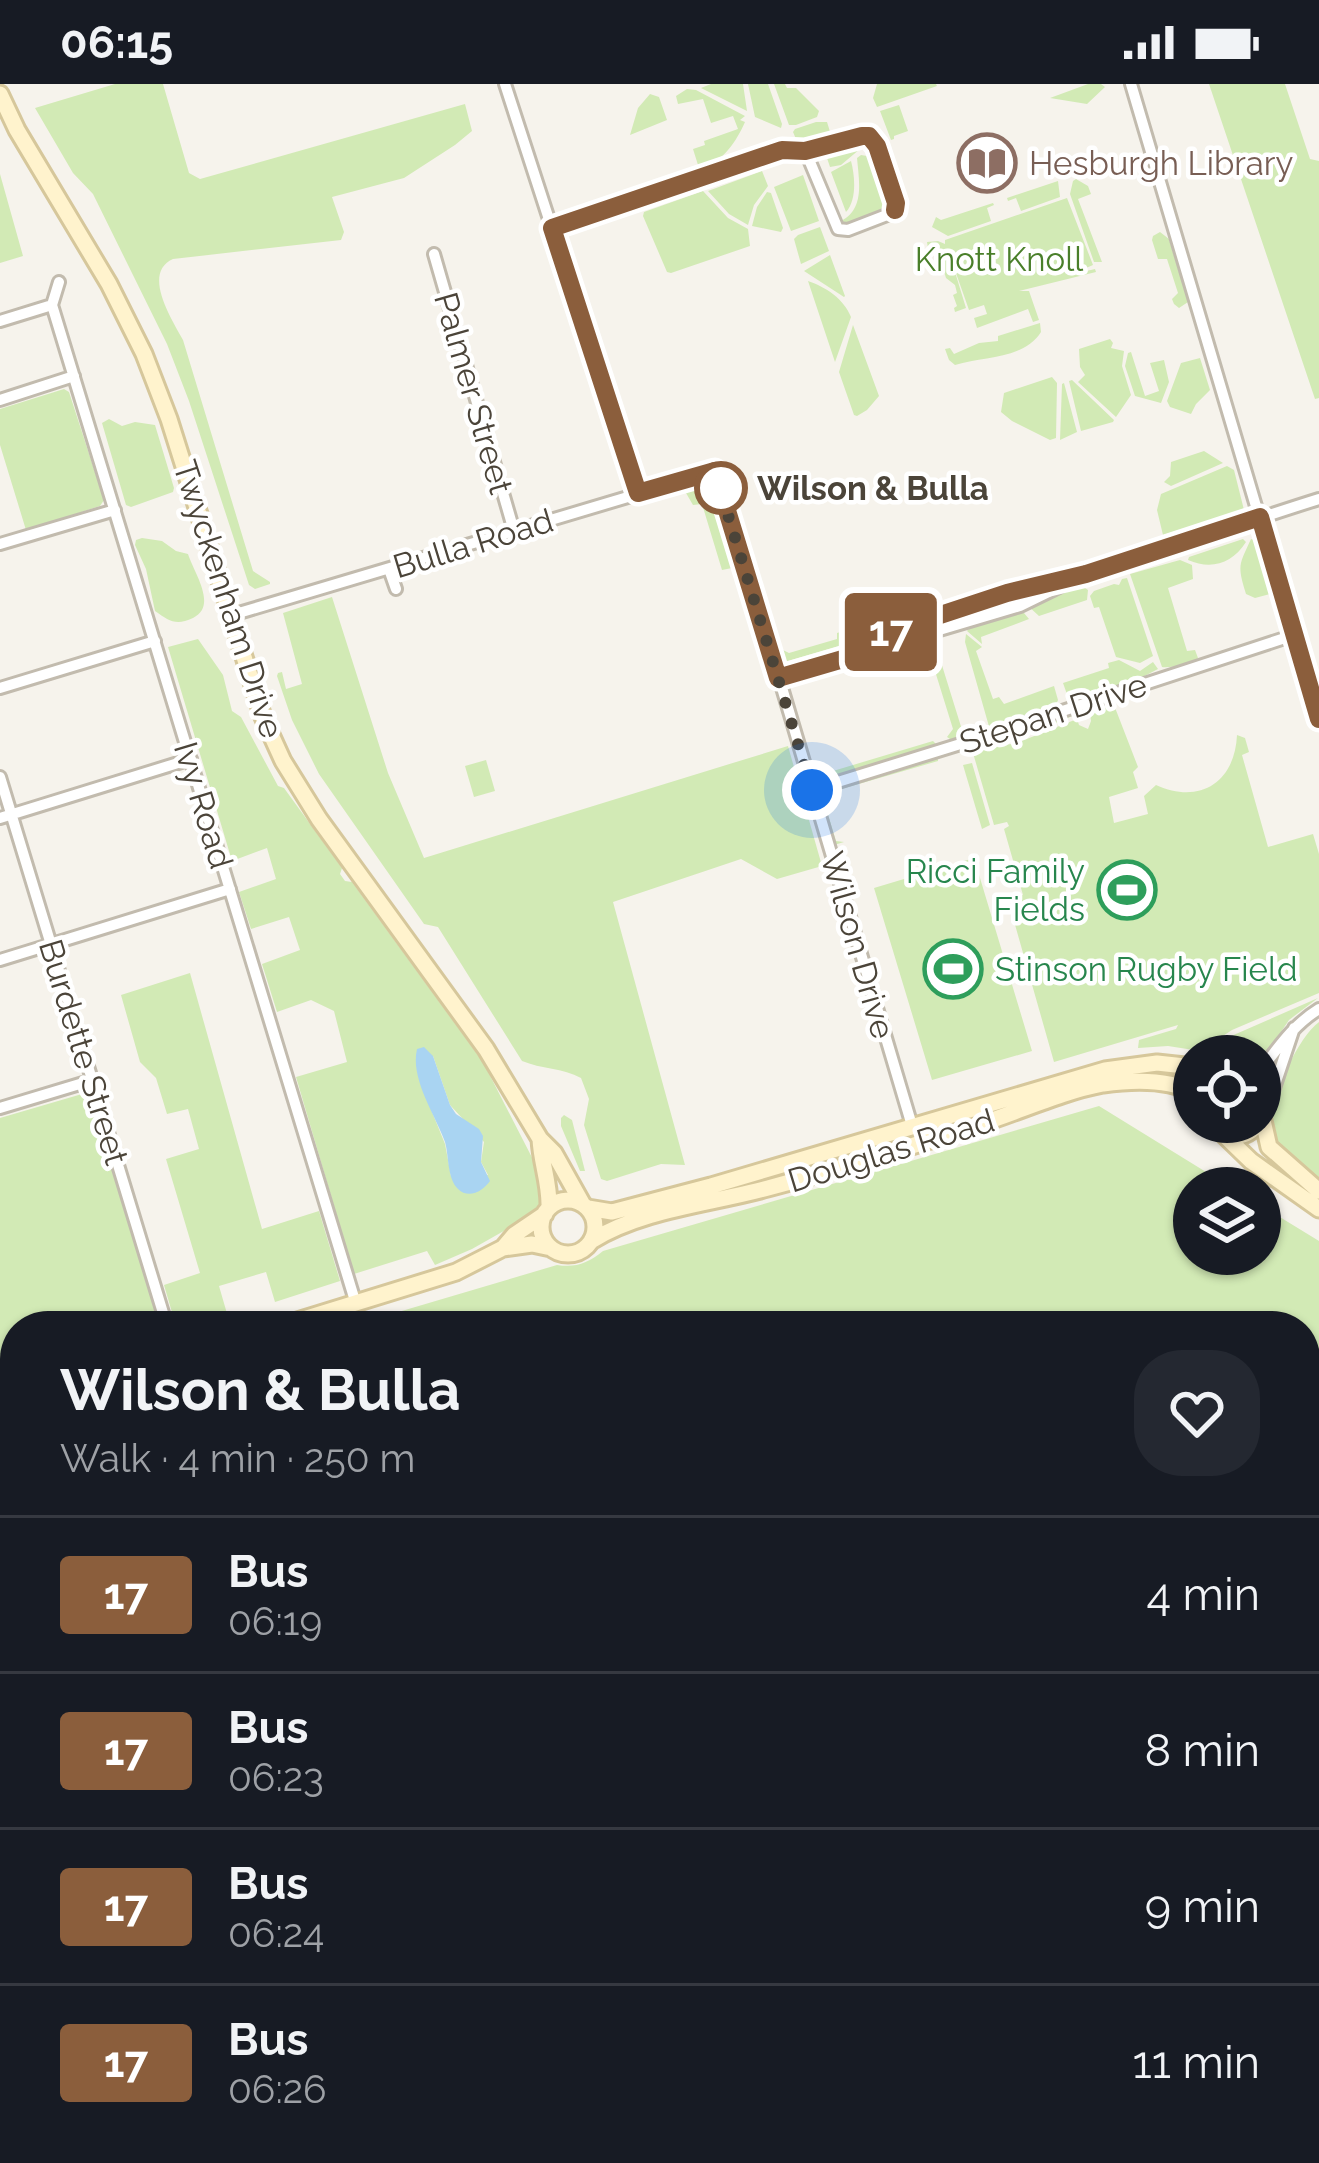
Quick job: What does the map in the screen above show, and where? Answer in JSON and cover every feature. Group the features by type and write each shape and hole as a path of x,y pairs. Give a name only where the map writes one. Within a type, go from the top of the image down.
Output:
{"street":[{"path":"505,84 638,493"},
{"path":"1132,84 1319,719"},
{"name":"Twyckenham Drive","path":"0,94 144,354 170,419 263,717 301,790 486,1049 585,1206"},
{"path":"552,228 782,150 805,151 862,136 869,136 877,146 896,203 892,213 848,230 838,229 805,151"},
{"name":"Palmer Street","path":"434,254 514,531"},
{"path":"0,321 52,305 58,282"},
{"name":"Ivy Road","path":"52,305 356,1304"},
{"path":"0,400 74,376"},
{"name":"Bulla Road","path":"232,614 715,471"},
{"name":"Wilson Drive","path":"715,471 915,1135"},
{"path":"778,678 1020,606 1086,574 1319,499"},
{"path":"0,544 115,510"},
{"path":"389,569 396,590"},
{"name":"Stepan Drive","path":"812,790 1294,635"},
{"path":"0,688 155,641"},
{"path":"5,816 190,759"},
{"name":"Burdette Street","path":"0,777 5,816 51,945 162,1311"},
{"path":"0,960 230,890"},
{"path":"1281,1041 1319,1010"},
{"path":"1281,1069 1294,1028"},
{"name":"Douglas Road","path":"591,1241 634,1222 767,1188 1105,1070 1173,1065"},
{"path":"0,1108 93,1080"},
{"name":"Douglas Road","path":"585,1206 612,1212 630,1208 1091,1087 1140,1082 1173,1086"},
{"name":"Twyckenham Drive","path":"540,1139 549,1184 547,1211"},
{"path":"1233,1143 1319,1209"},
{"path":"1268,1143 1319,1191"},
{"path":"332,1311 456,1272 502,1248 565,1200 585,1206 596,1224 591,1241 577,1252 532,1244 502,1248"},
{"path":"547,1211 543,1236 551,1248"}],"green space":[{"path":"115,84 163,84 189,173 200,179 465,104 472,131 455,145 404,178 332,197 344,232 341,240 173,259 160,274 162,297 183,340 253,571 270,582 255,589 249,585 167,344 93,194 73,173 35,108"},
{"path":"743,84 747,111 701,88"},
{"path":"748,84 768,84 781,128 755,117"},
{"path":"774,84 796,88 819,111 817,117 789,125"},
{"path":"877,84 937,86 877,107 873,98"},
{"path":"1088,84 1105,87 1087,104 1050,98"},
{"path":"1209,84 1285,84 1310,159 1319,161 1319,398 1315,399"},
{"path":"687,89 745,116 728,150 703,168 693,149 738,129 733,116 711,123 703,99 678,104 676,96"},
{"path":"650,94 659,97 667,120 630,135 638,108"},
{"path":"899,105 908,131 891,140 880,111"},
{"path":"827,122 829,139 799,146 795,129"},
{"path":"867,141 872,150 860,149 841,165 830,167 829,150"},
{"path":"867,156 880,194 889,198 877,213 843,223 857,202 857,158"},
{"path":"851,161 853,195 846,212 831,172"},
{"path":"762,171 768,186 754,205 748,225 729,214 708,191"},
{"path":"0,174 23,256 0,263"},
{"path":"803,175 819,221 791,231 774,187"},
{"path":"1076,179 1091,194 1078,199 1102,262 1094,262 1070,194"},
{"path":"1058,181 1060,197 1021,211 1016,198 1008,201 1007,198"},
{"path":"703,191 728,218 748,229 750,246 667,272 644,212"},
{"path":"767,192 771,193 781,232 752,226"},
{"name":"Knott Knoll","path":"1067,198 1093,265 1070,275 1096,272 1019,291 1029,291 1039,320 1033,322 1028,309 977,328 974,318 987,314 984,305 969,310 951,259 966,308 955,312 955,285 946,278 936,245 928,248 927,242 945,244 945,240"},
{"path":"993,203 987,208 991,221 948,236 932,227 936,217 941,220"},
{"path":"820,227 829,251 801,264 794,239"},
{"path":"1160,232 1169,239 1188,302 1179,308 1172,299 1178,293 1167,259 1158,259 1152,240"},
{"path":"830,255 845,296 844,297 804,271"},
{"path":"808,281 834,294 851,317 835,362"},
{"path":"1040,323 1041,332 1034,341 1003,355 955,365 945,349 954,354"},
{"path":"853,325 879,396 857,416 839,372"},
{"path":"1110,339 1111,348 1124,351 1122,366 1131,395 1116,417 1078,382 1085,375 1079,349"},
{"path":"1131,352 1145,396 1159,391 1150,363 1164,360 1169,382 1161,403 1135,396 1125,366"},
{"path":"1200,358 1210,390 1191,414 1170,407 1167,401 1181,363"},
{"path":"1052,377 1057,383 1056,438 1050,440 1001,412 1004,393"},
{"path":"1072,380 1114,420 1113,422 1081,431"},
{"path":"1062,384 1077,432 1060,440"},
{"path":"64,389 69,392 104,500 100,506 26,530 0,445 0,409"},
{"path":"109,419 122,426 135,422 155,425 173,492 126,505 102,423"},
{"path":"1204,451 1223,463 1171,486 1164,482 1170,476 1171,462"},
{"path":"1227,466 1234,470 1244,510 1163,535 1157,510 1161,494"},
{"path":"703,486 711,491 732,568 722,570 702,504 693,505 686,493"},
{"path":"1250,527 1249,533 1147,564 1156,557"},
{"path":"142,538 162,541 188,554 204,597 204,606 193,618 173,621 155,611 135,545"},
{"path":"1243,539 1246,542 1240,550 1220,563 1188,560 1189,557"},
{"path":"1251,539 1270,594 1255,598 1246,594 1240,571"},
{"path":"1180,560 1192,565 1193,579 1168,588 1187,651 1195,650 1198,658 1162,667 1130,574"},
{"path":"1127,578 1153,656 1140,663 1116,657 1099,607 1094,608 1090,596"},
{"path":"1079,584 1088,590 1087,600 1039,616 1027,605 1048,595"},
{"path":"332,597 388,773 424,858 788,746 822,866 777,879 741,859 613,902 685,1165 661,1164 601,1179 584,1125 589,1099 581,1078 522,1061 438,927 424,924 319,774 277,676 282,672 286,689 302,684 283,613"},
{"path":"1013,611 1029,619 981,637 982,644 967,631 971,626"},
{"path":"923,612 919,619 850,651 793,668 783,666 848,646 892,621"},
{"path":"844,631 849,643 781,663 773,643 789,653 837,639 837,633"},
{"path":"966,634 982,647 976,651 993,699 999,697 1004,704 1054,686 1055,707 990,730"},
{"path":"198,639 223,675 232,711 241,717 278,786 284,788 342,868 345,881 352,882 483,1062 542,1177 541,1205 534,1214 435,1265 427,1251 354,1274 296,1077 347,1062 334,1011 311,1000 277,1012 262,964 300,950 289,917 251,929 239,892 276,879 267,848 232,861 168,647","holes":["433,1056 450,1105 484,1142 481,1162 488,1175 451,1176 445,1144 424,1092"]},
{"path":"936,646 963,733 963,738 953,741 947,737 953,729 930,655"},
{"path":"1119,660 1140,671 1153,662 1158,669 1135,681 1069,700 1063,683 1109,668 1108,663"},
{"path":"1110,701 1013,740 972,749 972,746"},
{"name":"Ricci Family Fields","path":"1114,705 1138,767 1133,772 1138,788 1109,797 1114,823 1148,814 1144,796 1156,785 1187,792 1212,785 1230,765 1237,735 1245,738 1249,752 1242,755 1268,847 1313,834 1319,854 1319,993 1224,1035 1173,1035 1173,1047 1138,1048 1139,1040 1178,1025 1054,1062 1008,900 1023,895 1004,829 1009,826 1007,822 994,825 973,753 1014,744 1077,719 1088,729 1090,714"},
{"path":"933,741 934,747 825,780 822,777 823,774"},
{"path":"938,757 938,761 831,792 826,808 836,841 844,842 834,845 823,810 825,791"},
{"path":"486,760 495,791 474,797 465,766"},
{"path":"972,763 990,825 982,829 963,765"},
{"name":"Stinson Rugby Field","path":"974,858 1032,1051 932,1080 874,888"},
{"path":"190,973 262,1229 319,1211 340,1281 275,1302 266,1272 219,1286 226,1311 172,1311 164,1285 200,1273 166,1159 199,1149 188,1109 167,1114 156,1078 140,1062 121,995"},
{"path":"1318,998 1289,1020 1279,1035 1234,1035"},
{"path":"1319,1022 1319,1182 1276,1143 1281,1143 1281,1082"},
{"path":"82,1094 91,1097 157,1311 0,1311 0,1118"},
{"path":"1099,1106 1198,1167 1173,1167 1173,1275 1281,1275 1281,1218 1319,1241 1319,1311 402,1311 592,1259 603,1251"},
{"path":"564,1115 572,1120 585,1171 580,1171 561,1126"}],"water":[{"path":"424,1047 433,1056 450,1105 483,1136 481,1162 490,1181 476,1193 462,1192 452,1179 445,1142 417,1072 417,1049"}],"bus line":[{"name":"17","path":"895,210 877,146 869,136 862,136 805,151 782,150 552,228 638,493 715,471 778,678 843,659 910,625 1260,517 1319,719"}],"place":[{"name":"Hesburgh Library","path":"987,163"},
{"name":"Wilson & Bulla","path":"721,488"},
{"name":"Ricci Family Fields","path":"1127,890"},
{"name":"Stinson Rugby Field","path":"953,969"}],"route":[{"path":"721,488 718,482 812,790"}]}
